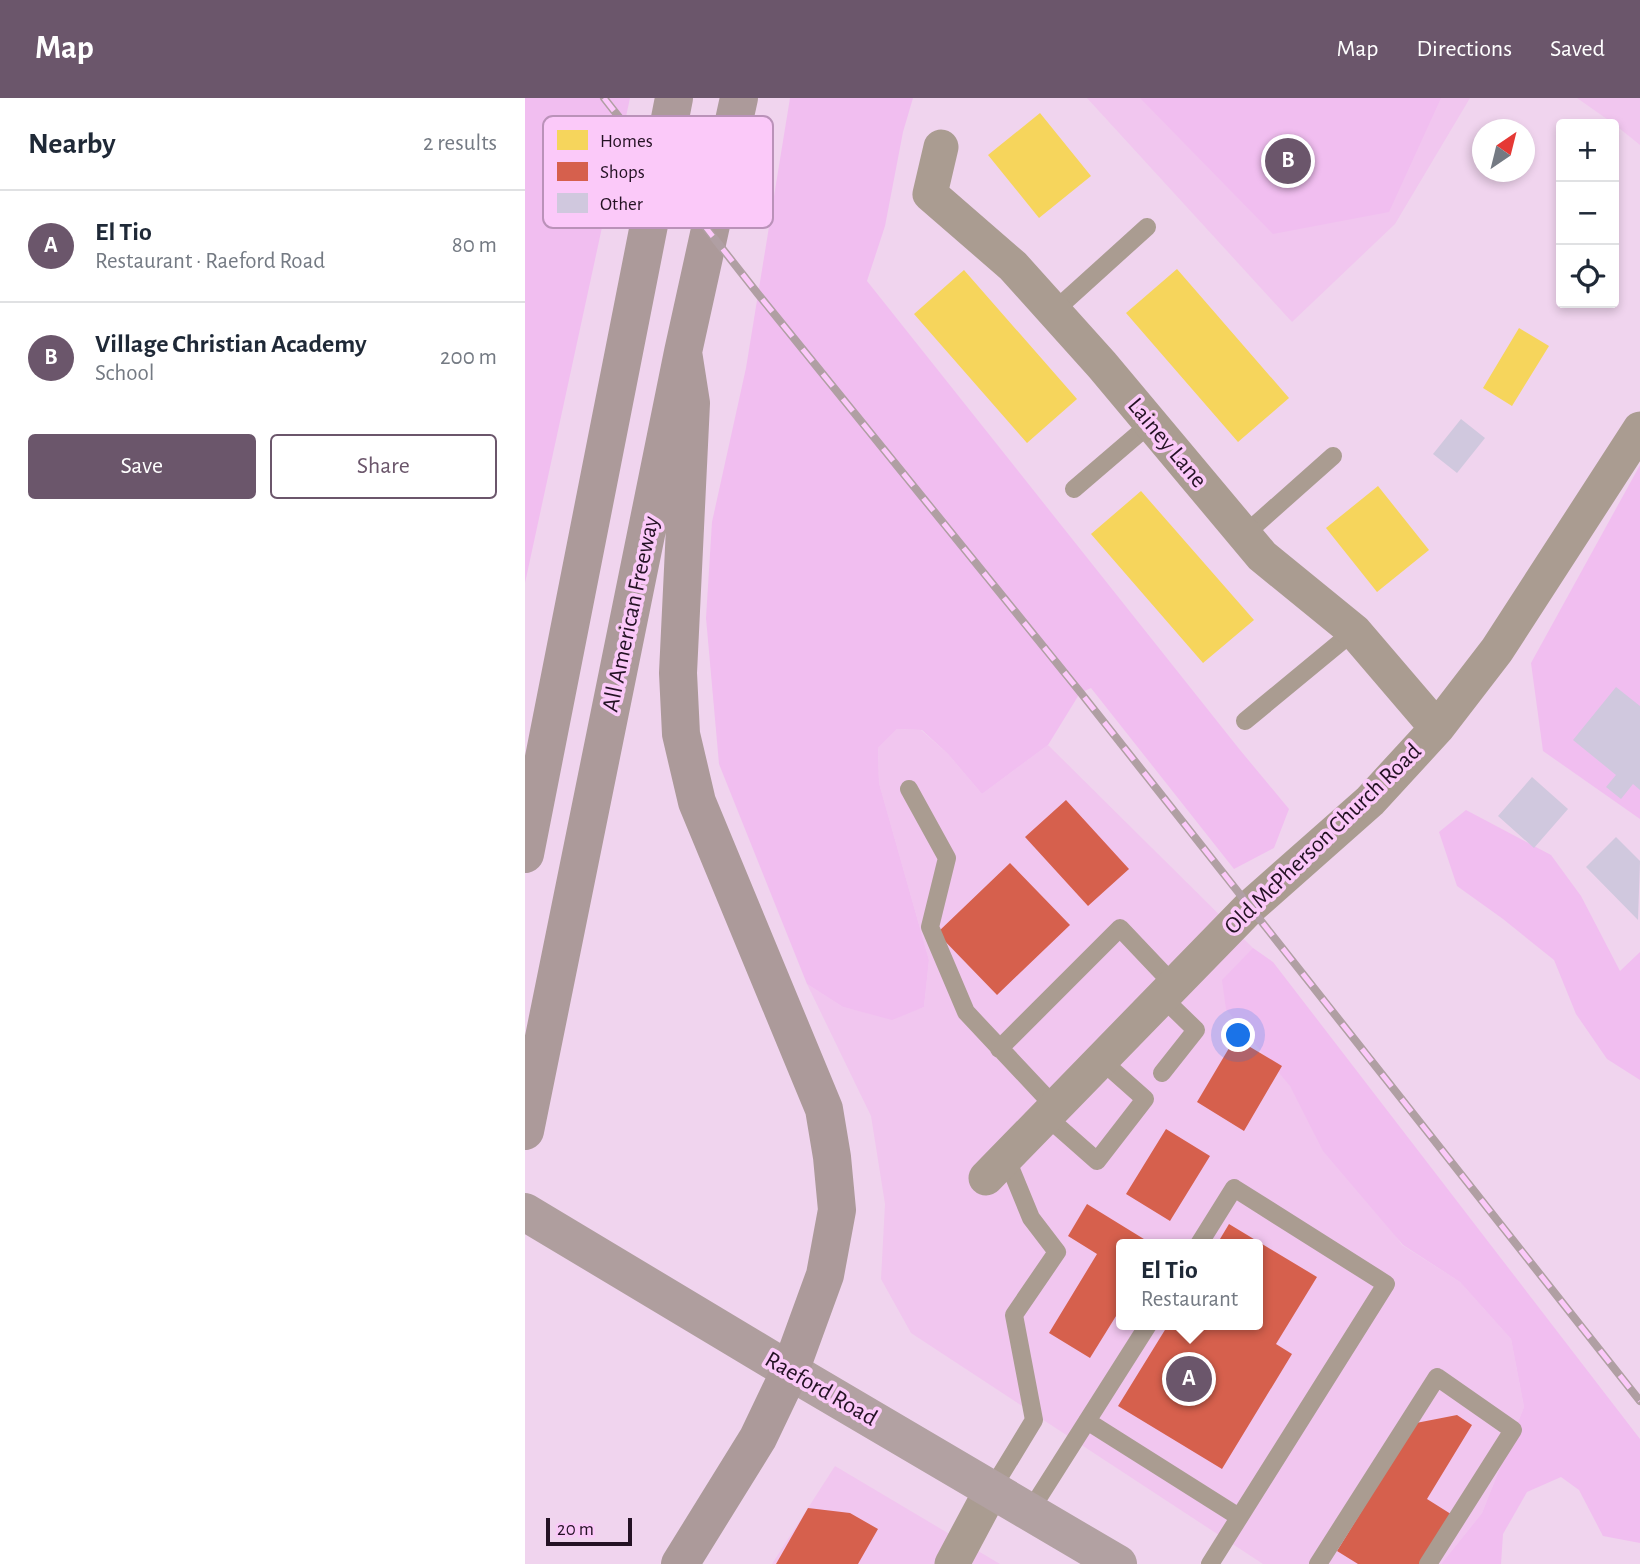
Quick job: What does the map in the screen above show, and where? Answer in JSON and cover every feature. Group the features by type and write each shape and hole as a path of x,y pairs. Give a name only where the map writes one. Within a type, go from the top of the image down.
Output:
{"highway":[{"path":"670,116 674,98"},
{"path":"735,116 739,98"},
{"path":"525,854 647,228"},
{"path":"680,1564 758,1438 790,1371 825,1275 837,1210 824,1109 698,802 681,734 678,660 683,352 710,228"},
{"name":"All American Freeway","path":"525,1131 683,399"},
{"name":"Raeford Road","path":"525,1212 790,1371"}],"main road":[{"name":"Raeford Road","path":"790,1371 1118,1564"}],"street":[{"name":"Lainey Lane","path":"941,147 930,194 1013,266 1262,556 1354,631 1437,728"},
{"name":"Old McPherson Church Road","path":"996,1168 1250,907 1370,800 1437,728 1497,650 1640,429"},
{"path":"952,1564 992,1489"}],"lane":[{"path":"1053,312 1147,227"},
{"path":"1074,489 1150,423"},
{"path":"1244,535 1333,456"},
{"path":"1245,722 1354,631"},
{"path":"909,789 947,858 930,927 966,1012 1097,1161 1145,1099 1101,1060"},
{"path":"999,1049 1119,928 1196,1030 1162,1073"},
{"path":"992,1489 1034,1420 1014,1315 1057,1252 996,1168"},
{"path":"1202,1239 1234,1188 1386,1284 1210,1564"},
{"path":"1030,1511 1145,1330"},
{"path":"1318,1564 1437,1377 1513,1430 1428,1564"},
{"path":"1087,1421 1239,1517"}],"shaded area":[{"path":"525,98 630,98 626,116 543,116 543,228 602,228 525,583"},
{"path":"790,98 913,98 903,132 885,226 867,281 1289,809 1274,848 1234,869 1091,688 1080,693 1048,745 982,794 948,754 922,730 897,729 878,748 879,783 929,960 924,1007 892,1020 843,1007 807,984 719,764 706,618 712,522 746,368 769,228 773,228 773,202"},
{"path":"1087,98 1470,98 1395,224 1292,322"},
{"path":"1140,98 1441,98 1389,212 1273,234"},
{"path":"1577,98 1640,98 1640,145 1619,128 1619,119 1607,119"},
{"path":"1640,465 1640,819 1543,751 1531,663"},
{"path":"897,729 921,730 948,754 982,794 1048,745 1253,948 1290,1086 1402,1245 1460,1282 1511,1339 1524,1407 1482,1513 1441,1564 1263,1564 911,1333 881,1279 885,1204 871,1116 807,984 843,1007 891,1019 924,1007 929,960 879,783 878,748"},
{"path":"1466,810 1551,855 1581,896 1620,971 1640,952 1640,1080 1607,1059 1576,1014 1554,960 1457,886 1439,832"},
{"path":"1253,948 1273,962 1640,1439 1640,1543 1603,1536 1579,1490 1561,1477 1527,1492 1503,1534 1501,1564 1441,1564 1482,1513 1524,1407 1511,1339 1460,1282 1403,1245 1323,1151 1290,1086 1226,1009 1222,980"},
{"path":"835,1466 1000,1564 772,1564"}],"building: Homes":[{"path":"1040,113 1091,176 1039,218 988,155"},
{"path":"1177,269 1289,398 1238,442 1126,313"},
{"path":"964,270 1077,399 1027,443 914,314"},
{"path":"1519,328 1549,346 1512,406 1483,388"},
{"path":"1378,486 1429,550 1377,592 1326,528"},
{"path":"1141,491 1254,620 1203,663 1091,534"}],"building: Shops":[{"path":"1066,800 1129,869 1088,906 1025,837"},
{"path":"1010,863 1070,925 997,995 937,933"},
{"path":"1235,1038 1282,1066 1244,1131 1197,1102"},
{"path":"1166,1129 1210,1156 1170,1221 1126,1194"},
{"path":"1087,1204 1144,1239 1116,1239 1116,1316 1090,1358 1049,1333 1097,1254 1068,1236"},
{"path":"1229,1224 1254,1239 1220,1239"},
{"path":"1263,1244 1317,1277 1276,1344 1292,1354 1222,1469 1118,1406 1165,1330 1263,1330"},
{"path":"1457,1415 1472,1425 1427,1499 1454,1516 1425,1564 1358,1564 1337,1551 1416,1423"},
{"path":"808,1508 850,1513 878,1529 858,1564 776,1564"}],"building: Other":[{"path":"1461,419 1485,438 1457,473 1433,454"},
{"path":"1616,687 1640,706 1640,790 1633,784 1621,799 1606,787 1616,775 1573,740"},
{"path":"1532,777 1568,809 1534,848 1498,816"},
{"path":"1616,837 1640,861 1638,920 1586,867"}],"railway":[{"path":"604,98 618,116"},
{"path":"706,228 1081,693 1640,1401"}],"place":[{"name":"Village Christian Academy","path":"1288,161"},
{"name":"El Tio","path":"1189,1379"}]}
